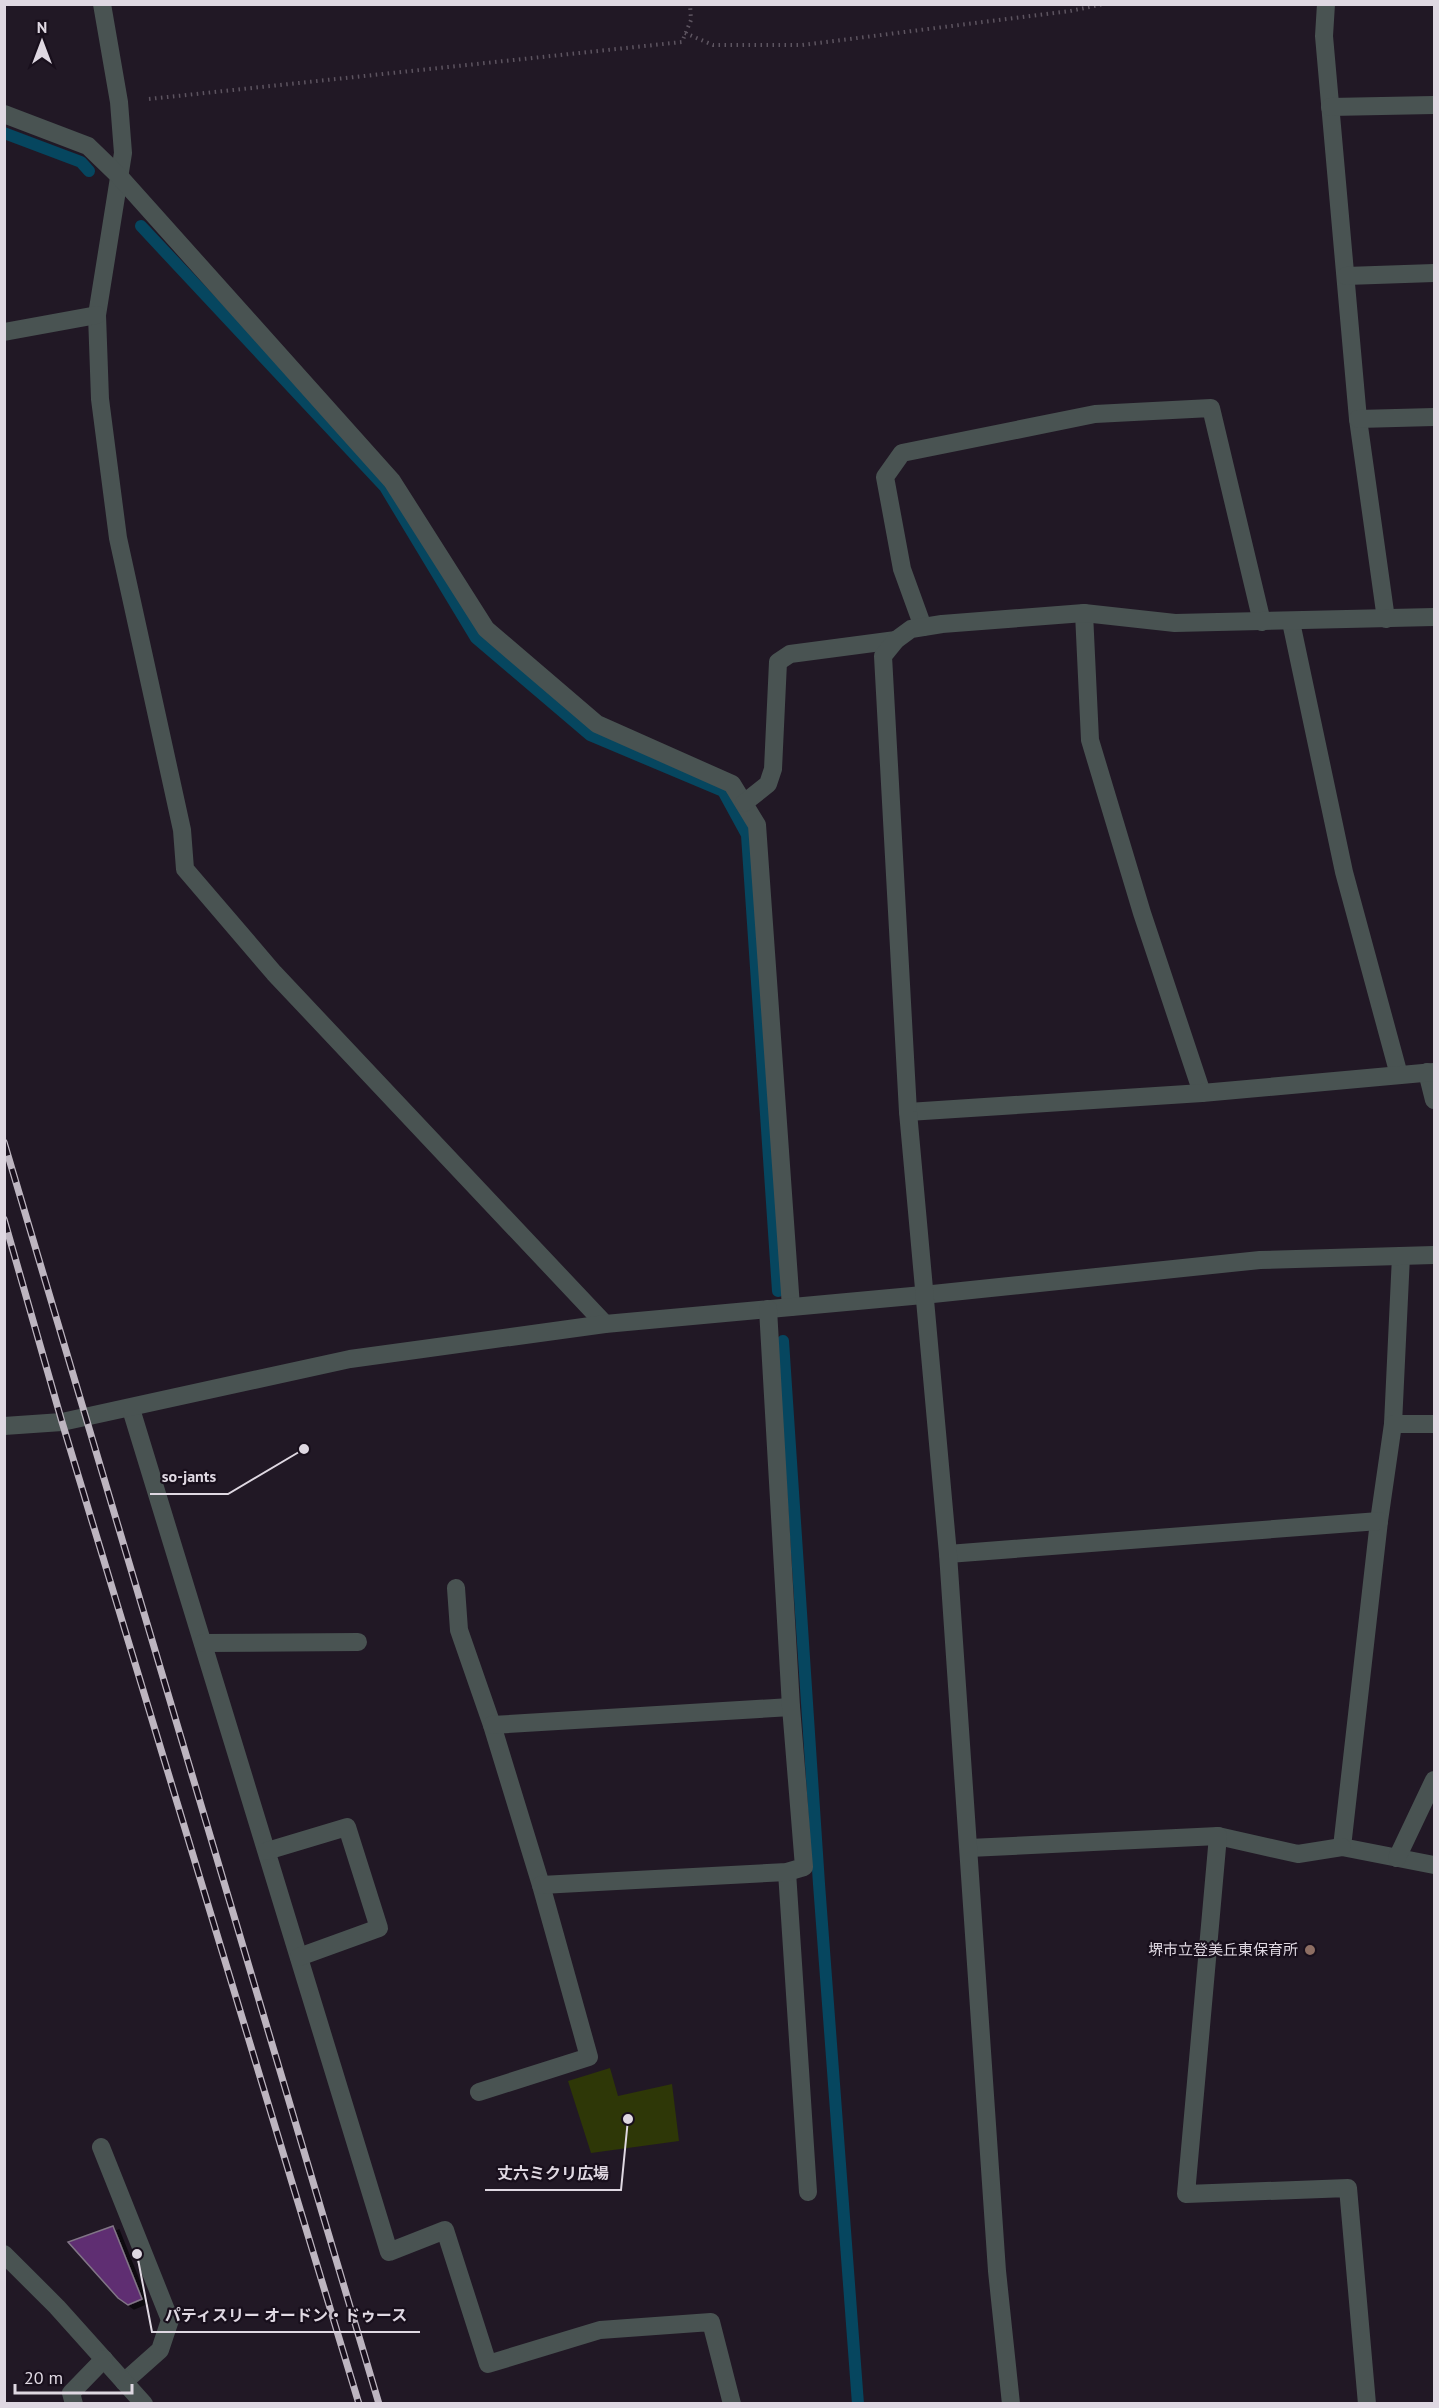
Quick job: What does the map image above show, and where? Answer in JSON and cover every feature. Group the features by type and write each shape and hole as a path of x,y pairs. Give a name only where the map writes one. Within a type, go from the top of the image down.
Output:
{"street":[{"path":"102,4 119,102 123,153 97,315 100,399 118,538 182,830 185,869 274,973 605,1324"},
{"path":"1326,4 1323,36 1358,419 1386,619"},
{"path":"1330,107 1434,105"},
{"path":"4,114 88,146 119,176 392,481 486,629 597,724 732,784 758,825 791,1308"},
{"path":"1346,276 1434,273"},
{"path":"4,332 97,315"},
{"path":"923,627 902,569 885,477 902,453 1095,414 1211,408 1262,622"},
{"path":"1358,419 1434,417"},
{"path":"1011,2403 998,2271 948,1554 908,1112 882,656 896,640 911,629 1083,612 1175,623 1434,617"},
{"path":"1083,612 1090,740 1142,913 1202,1093"},
{"path":"1291,622 1344,872 1400,1075"},
{"path":"744,803 768,784 773,769 778,662 789,654 896,640"},
{"path":"908,1112 1202,1093 1431,1072 1434,1100"},
{"path":"4,1426 62,1422 132,1409 350,1359 605,1324 791,1308 1260,1260 1434,1255"},
{"path":"1342,1847 1379,1521 1393,1424 1401,1256"},
{"path":"541,1885 787,1872 804,1867 791,1707 768,1310"},
{"path":"132,1409 389,2252 445,2230 488,2364 600,2330 711,2322 732,2403"},
{"path":"1393,1424 1434,1424"},
{"path":"948,1554 1379,1521"},
{"path":"456,1588 459,1630 492,1725 541,1885 588,2057 479,2092"},
{"path":"203,1643 358,1642"},
{"path":"492,1725 791,1707"},
{"path":"1397,1858 1434,1780"},
{"path":"267,1851 347,1827 379,1928 299,1957"},
{"path":"969,1848 1218,1836 1298,1854 1342,1847 1434,1865"},
{"path":"1218,1836 1186,2194 1348,2188 1367,2403"},
{"path":"787,1872 808,2192"},
{"path":"101,2146 170,2320 160,2350 124,2382"},
{"path":"4,2254 57,2307 144,2403"},
{"path":"74,2403 71,2393 104,2359"}],"path":[{"path":"119,102 682,42 691,20 690,4"},
{"path":"685,33 712,45 802,45 1070,11 1104,4"}],"green space":[{"path":"610,2068 618,2096 672,2084 679,2141 591,2153 568,2081"}],"building":[{"path":"113,2226 142,2299 128,2305 118,2298 68,2242"}],"waterway":[{"path":"4,133 81,162 89,171"},
{"path":"141,226 385,487 476,638 590,735 723,791 747,835 778,1291"},
{"path":"783,1341 819,1884 858,2404"}],"railway":[{"path":"4,1142 379,2404"},
{"path":"4,1219 62,1422 359,2404"}],"place":[{"name":"so-jants","path":"304,1449"},
{"name":"堺市立登美丘東保育所","path":"1310,1950"},
{"name":"丈六ミクリ広場","path":"628,2119"},
{"name":"パティスリー オードン・ドゥース","path":"137,2254"}]}
